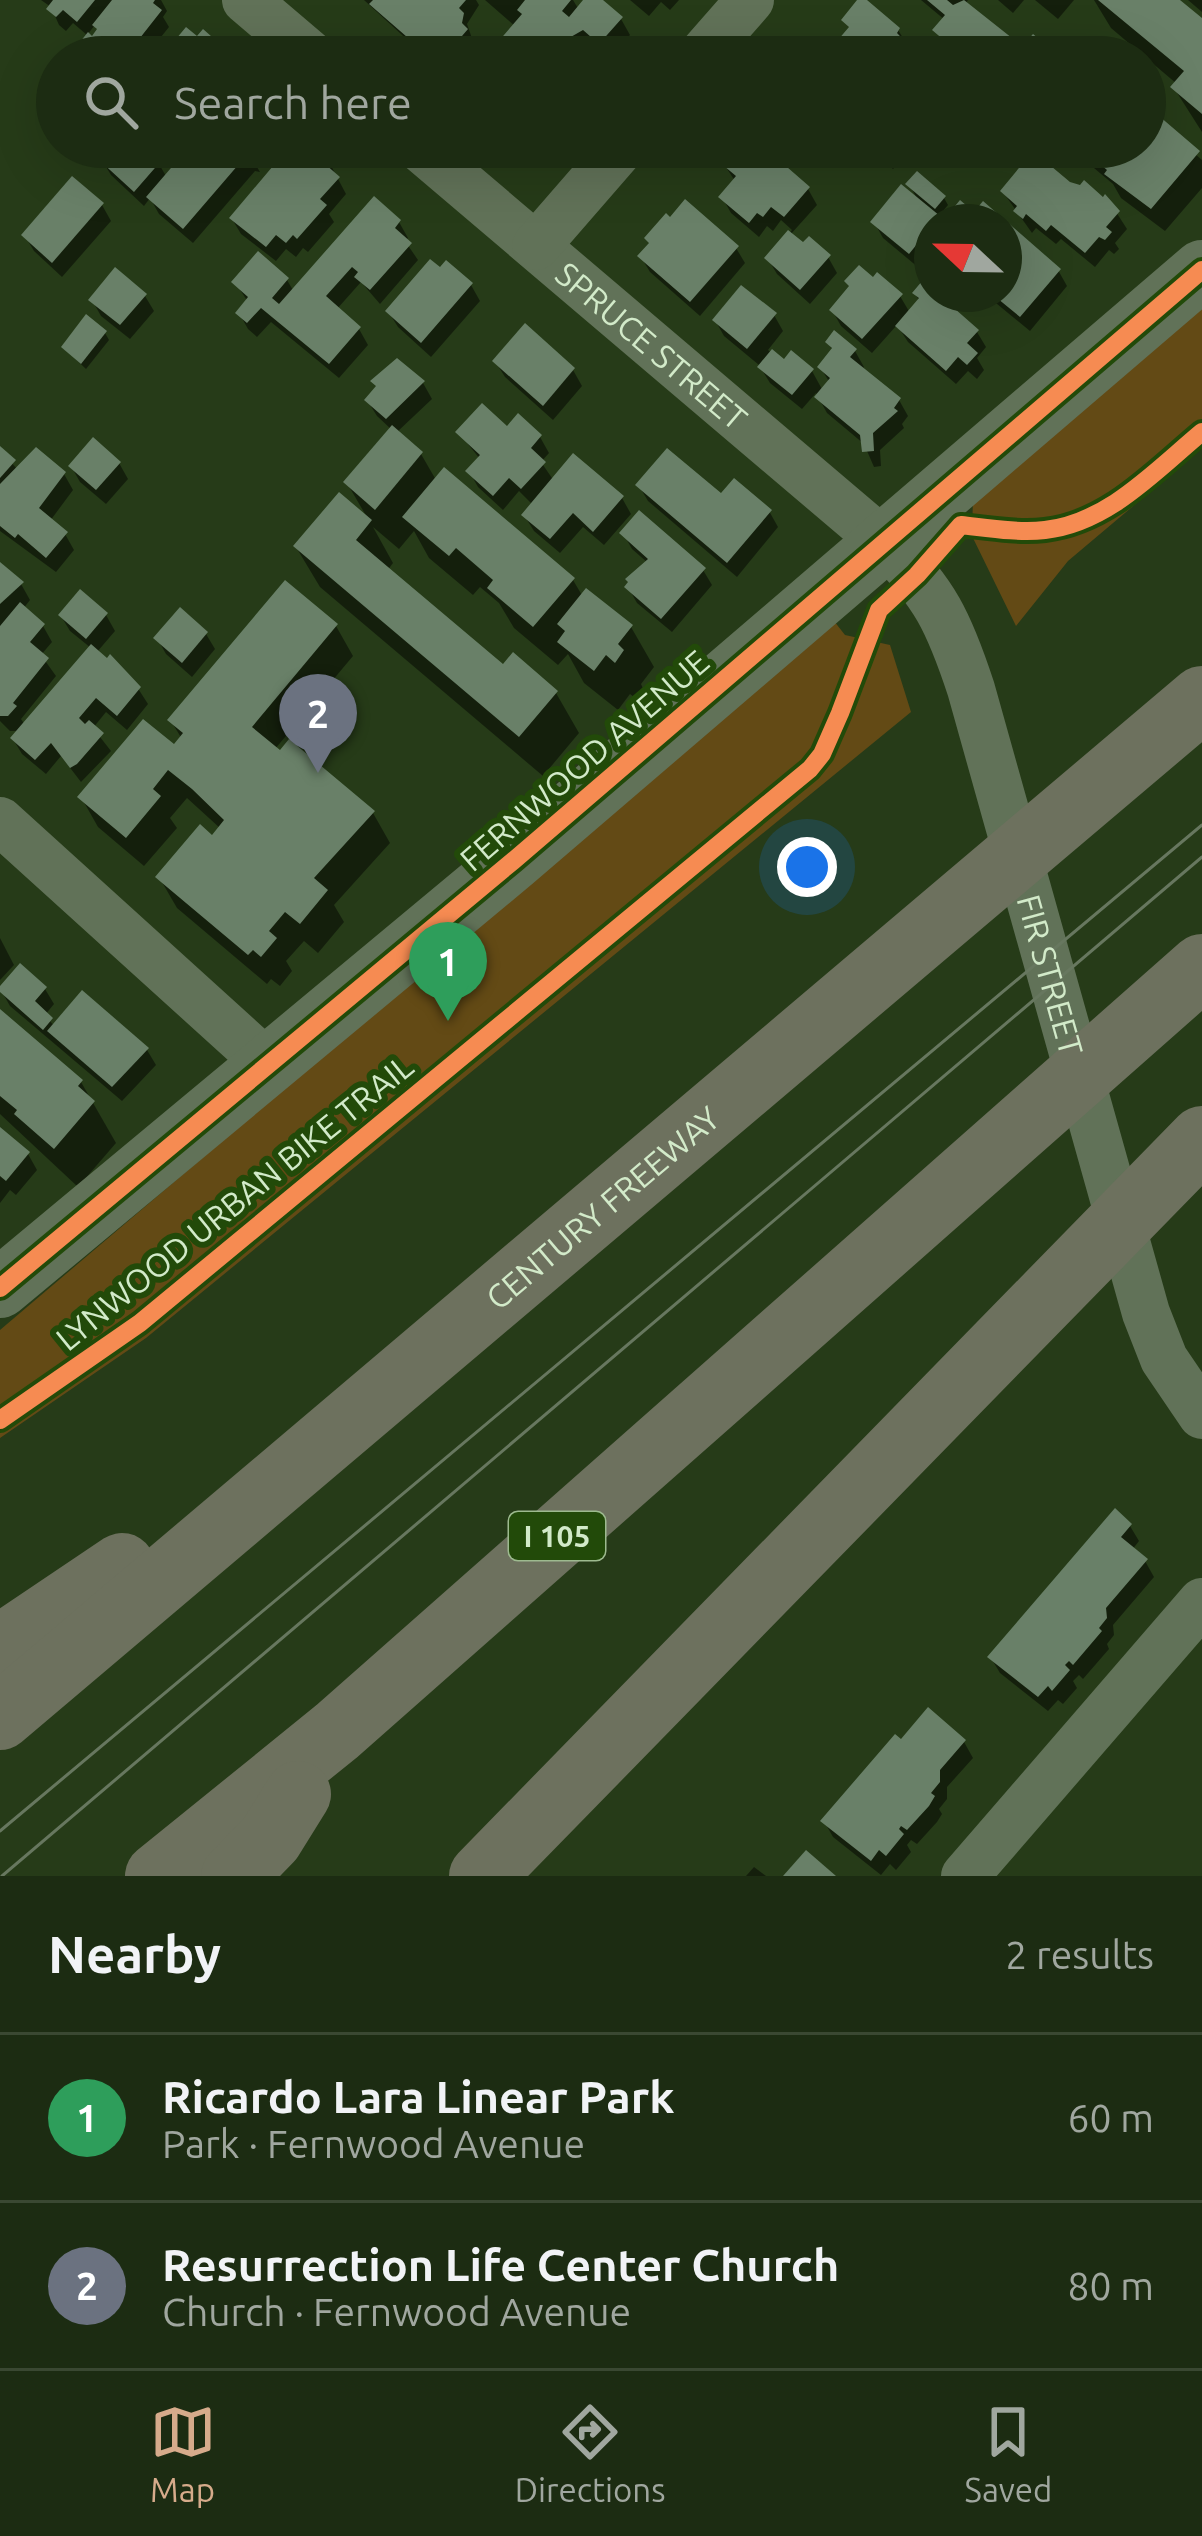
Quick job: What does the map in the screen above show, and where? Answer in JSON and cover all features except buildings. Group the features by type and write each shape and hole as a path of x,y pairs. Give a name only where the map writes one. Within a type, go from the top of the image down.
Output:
{"highway":[{"name":"CENTURY FREEWAY","path":"0,1717 1182,716"},
{"name":"I 105","path":"158,1876 337,1731 1202,968"},
{"path":"482,1876 1202,1139"},
{"path":"0,1648 394,1383"},
{"path":"234,1876 270,1839 337,1731"}],"street":[{"path":"246,0 288,36"},
{"path":"718,36 750,0"},
{"name":"SPRUCE STREET","path":"444,168 885,543"},
{"path":"536,246 604,168"},
{"name":"FERNWOOD AVENUE","path":"0,1288 513,861 1202,270"},
{"name":"FIR STREET","path":"885,543 917,575 953,635 1146,1313 1164,1359 1202,1415"},
{"path":"0,821 268,1064"},
{"path":"965,1876 1202,1603"}],"shaded area":[{"path":"1202,303 1202,448 1068,561 1016,626 972,536 973,497"},
{"path":"834,621 845,635 890,645 911,712 146,1338 0,1438 0,1330"}],"tram line":[{"path":"0,1831 1202,825"},
{"path":"2,1876 1202,857"}],"cycle path":[{"path":"0,1288 513,861 1202,270"},
{"name":"LYNWOOD URBAN BIKE TRAIL","path":"0,1420 140,1323 810,769 840,713 879,610 961,525 1035,531 1090,517 1129,493 1202,432"}],"place":[{"name":"Resurrection Life Center Church","path":"318,773"},
{"name":"Ricardo Lara Linear Park","path":"448,1021"}]}
